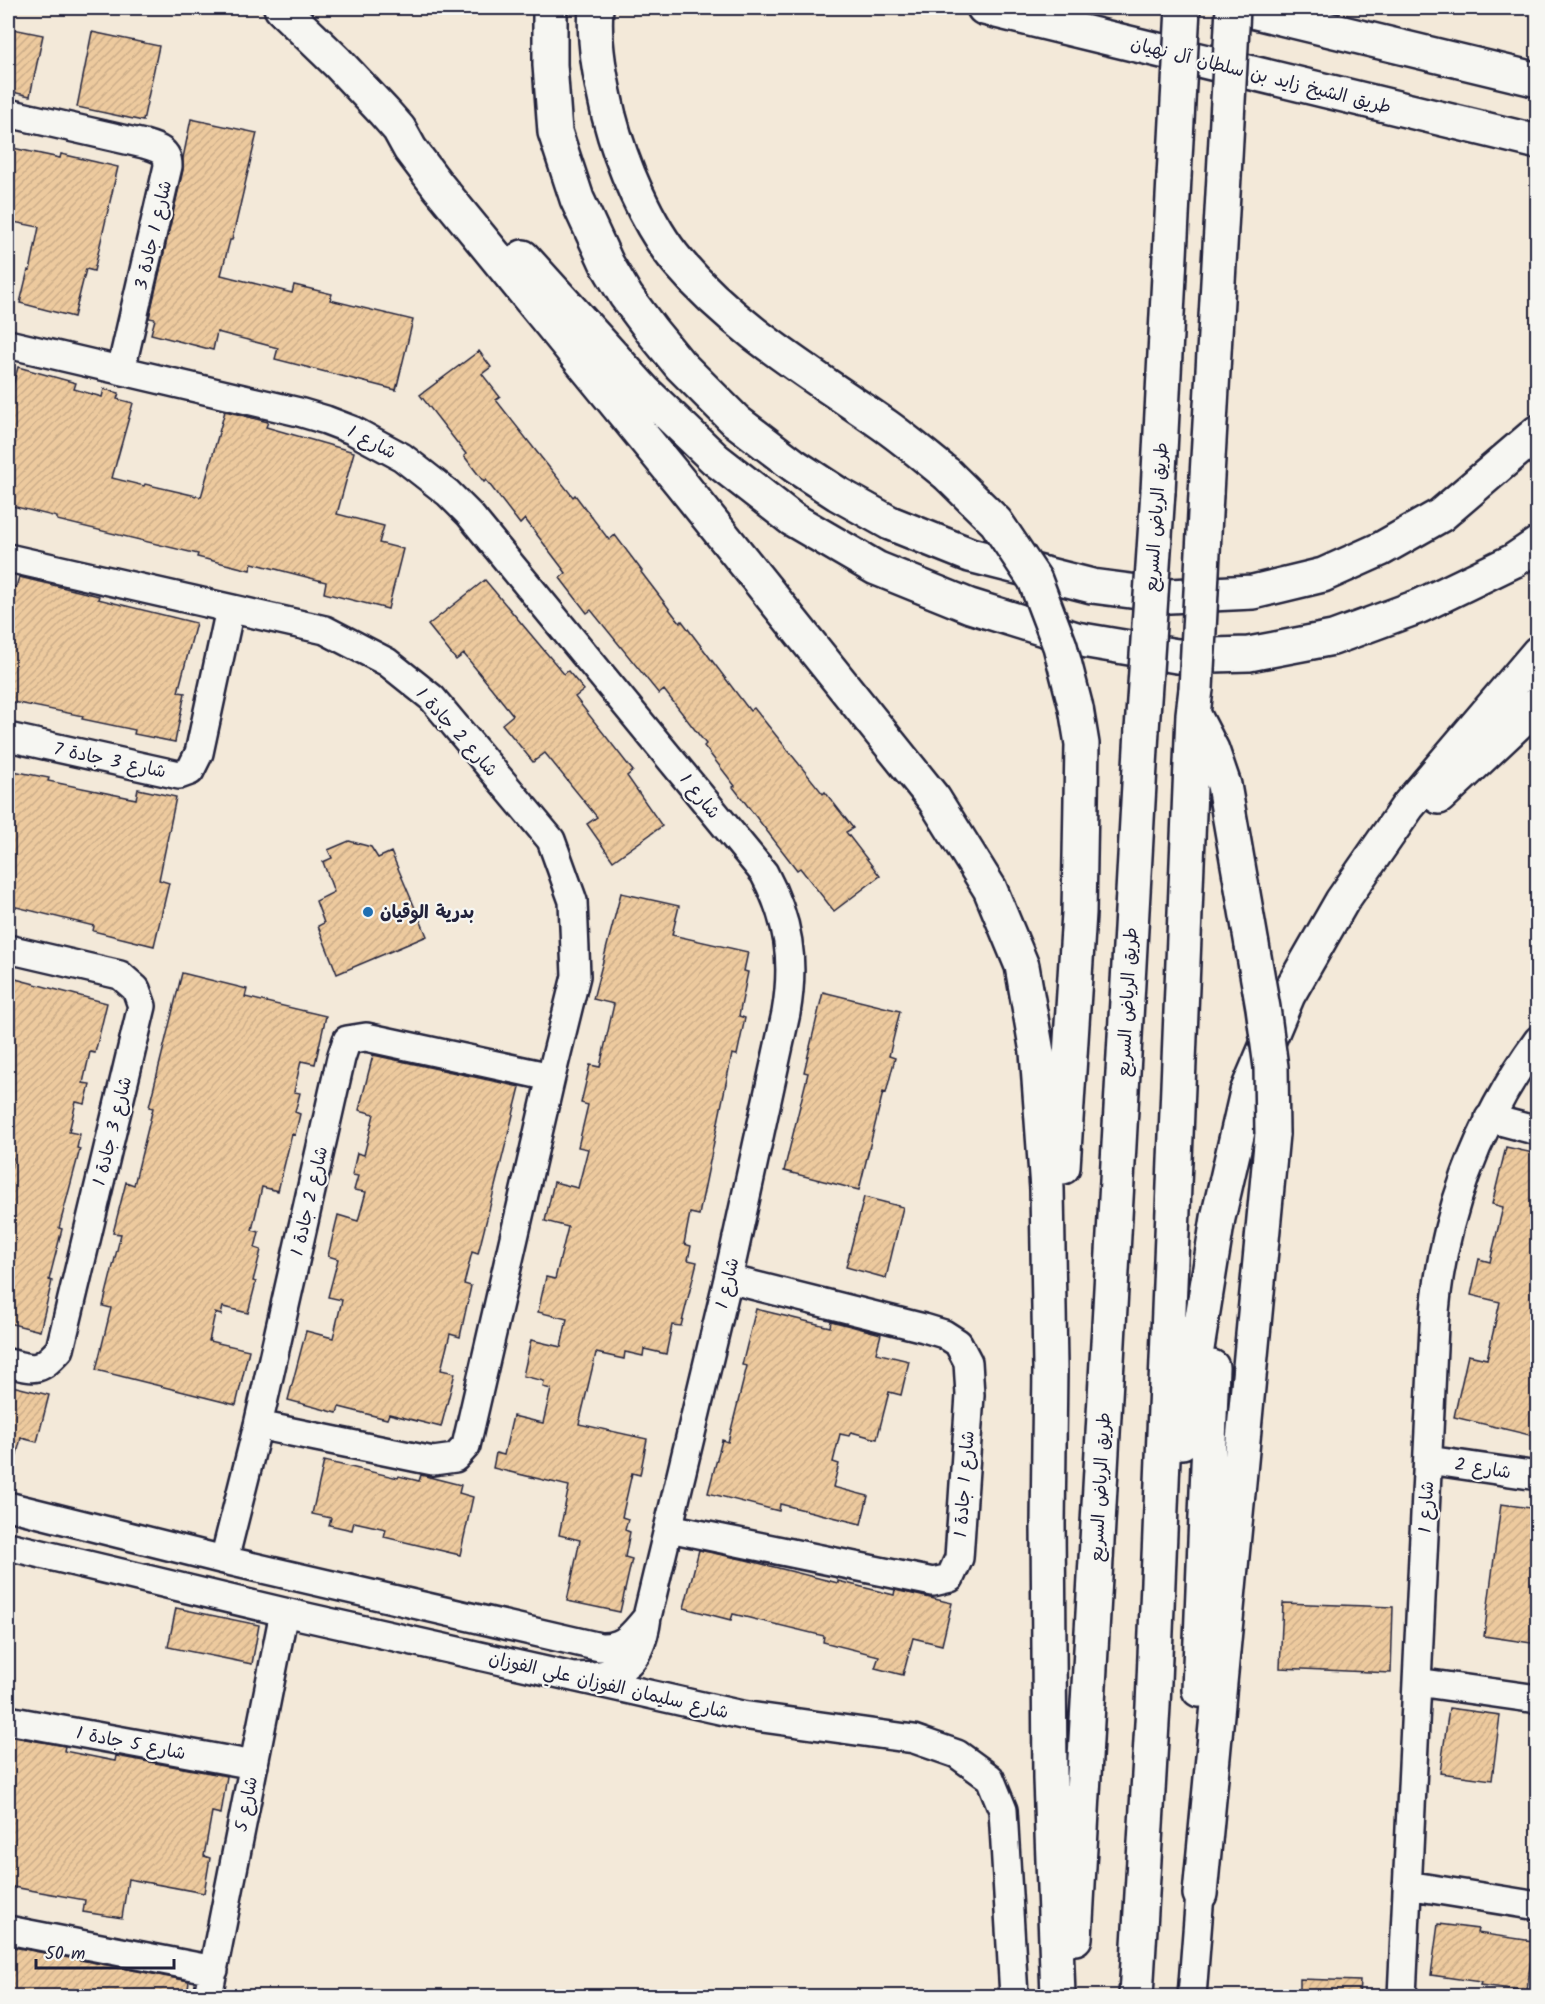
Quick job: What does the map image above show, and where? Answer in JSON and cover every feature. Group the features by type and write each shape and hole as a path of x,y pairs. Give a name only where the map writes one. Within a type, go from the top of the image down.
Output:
{"highway":[{"path":"281,8 354,78 399,129 444,171 646,393 715,459 792,519 876,568 970,606 1076,639 1177,656 1249,654 1333,638 1420,606 1513,561 1538,544"},
{"path":"550,8 550,65 555,132 577,199 607,264 626,296 680,365 736,421 804,472 890,523 970,555 1092,586 1169,596 1253,592 1323,575 1381,549 1442,515 1538,432"},
{"name":"طريق الشيخ زايد بن سلطان آل نهيان","path":"984,8 1538,142"},
{"name":"طريق الرياض السريع","path":"1072,1996 1142,729 1158,491 1183,8"},
{"path":"1136,1996 1153,1706 1194,701 1233,8"},
{"path":"1239,8 1538,80"},
{"path":"596,12 598,55 616,145 642,203 660,236 678,262 722,308 777,352 887,427 947,474 996,522 1035,580 1060,646 1076,708 1082,744 1079,913 1050,1368"},
{"path":"399,129 438,186 680,482 934,799 990,889 1022,966 1037,1052 1047,1189 1050,1368 1048,1524 1050,1768 1058,1996"},
{"path":"1153,1706 1171,1510 1218,1218 1247,1092 1288,995 1342,901 1408,806 1538,653"},
{"path":"1194,701 1224,785 1271,1067 1272,1134 1200,1894"},
{"path":"1342,901 1443,792 1538,704"},
{"path":"1200,1894 1193,1841 1218,1218"}],"street":[{"name":"شارع 1 جادة 3","path":"8,112 144,144 164,151 168,159 121,370"},
{"name":"شارع 1","path":"8,344 326,420 378,442 425,473 471,515 764,873 780,906 791,968 789,991 728,1279 647,1617 644,1638 634,1657 617,1671 597,1677 563,1675"},
{"name":"شارع 2 جادة 1","path":"8,558 325,630 387,662 432,698 551,840 573,901 576,976 466,1446 455,1458 433,1461 258,1425"},
{"name":"شارع 3 جادة 7","path":"8,737 179,775 190,771 199,753 230,609"},
{"name":"شارع 3 جادة 1","path":"8,949 120,975 136,989 142,1006 60,1349 45,1365 29,1368 8,1363"},
{"name":"شارع 2 جادة 1","path":"224,1560 258,1425 347,1040 366,1037 551,1077"},
{"name":"شارع 1","path":"1402,1996 1436,1297 1446,1241 1461,1186 1489,1118 1505,1089 1538,1040"},
{"path":"1489,1118 1538,1131"},
{"name":"شارع 1 جادة 1","path":"669,1528 933,1582 950,1578 959,1558 969,1395 968,1362 958,1343 944,1334 924,1328 728,1279"},
{"name":"شارع 2","path":"1428,1460 1538,1476"},
{"name":"شارع سليمان الفوزان علي الفوزان","path":"8,1506 224,1560 560,1639"},
{"path":"42,1554 54,1546 57,1533 51,1520 44,1515"},
{"path":"90,1566 86,1560 85,1544 94,1532 101,1528"},
{"name":"شارع سليمان الفوزان علي الفوزان","path":"8,1546 284,1612 742,1715 914,1739 957,1754 990,1778 1003,1810 1014,1996"},
{"name":"شارع 5","path":"208,1996 284,1612"},
{"name":"شارع 1","path":"560,1639 600,1647 613,1647 624,1642 647,1617"},
{"path":"560,1639 568,1648 568,1661 563,1675"},
{"path":"1417,1682 1538,1699"},
{"name":"شارع 5 جادة 1","path":"8,1720 254,1766"},
{"path":"1407,1885 1538,1906"},
{"path":"1192,1996 1200,1894"},
{"path":"8,1930 214,1970"}],"building":[{"path":"8,28 43,35 30,96 8,91"},
{"path":"92,32 159,46 143,121 77,107"},
{"path":"191,119 257,133 232,240 230,240 221,275 292,293 294,285 332,294 330,300 413,320 396,390 275,359 278,348 217,332 213,350 151,334 155,319 149,318 183,170 183,158"},
{"path":"8,147 60,158 61,154 118,167 94,271 86,269 74,317 20,303 28,270 30,271 39,227 8,221"},
{"path":"479,351 491,367 482,374 500,397 496,400 573,497 575,495 609,540 615,535 680,623 682,621 750,711 754,708 853,828 846,832 880,876 834,911 800,868 797,870 733,787 735,786 704,746 706,744 664,690 659,694 591,610 587,613 560,578 566,573 525,519 520,524 486,480 484,482 464,456 466,454 420,395"},
{"path":"18,367 76,383 74,389 102,397 104,389 119,393 117,399 133,403 112,478 201,497 225,411 268,422 266,427 354,452 337,514 384,526 379,543 403,549 388,609 324,593 326,582 252,563 250,570 197,557 198,554 57,520 57,517 8,505 8,403"},
{"path":"19,577 196,623 178,692 185,693 175,742 134,734 135,730 82,719 83,716 8,701 8,585 16,587"},
{"path":"485,580 564,674 568,671 584,690 575,697 633,771 627,776 662,826 613,861 587,824 597,817 545,753 533,762 502,724 513,715 464,654 456,660 428,625"},
{"path":"8,770 49,778 48,781 136,799 138,789 176,797 159,880 169,883 154,946 93,931 94,926 8,905"},
{"name":"بدرية الوقيان","path":"349,841 371,847 378,858 391,852 427,936 337,974 318,926 324,923 316,901 334,892 323,862 332,858 328,850"},
{"path":"621,893 679,906 672,935 748,952 744,971 748,972 739,1016 745,1018 737,1055 732,1054 699,1215 690,1213 684,1244 691,1246 688,1260 697,1262 681,1326 672,1325 666,1354 644,1349 643,1356 625,1352 624,1359 596,1353 579,1424 647,1439 640,1475 632,1473 622,1517 628,1519 625,1530 630,1532 625,1557 632,1559 620,1612 567,1601 580,1540 559,1535 569,1486 493,1468 496,1453 504,1455 513,1416 543,1423 551,1389 543,1387 544,1381 523,1376 531,1340 561,1347 567,1319 538,1312 546,1277 555,1279 568,1227 545,1221 554,1182 578,1188 588,1149 578,1147 588,1105 581,1103 590,1065 600,1067 614,1004 593,999"},
{"path":"182,973 247,989 245,997 326,1016 315,1064 301,1061 294,1092 300,1093 295,1112 300,1114 295,1135 292,1134 278,1191 262,1187 252,1230 259,1232 255,1248 261,1250 248,1313 223,1307 221,1315 215,1313 209,1341 249,1350 236,1405 96,1370 111,1308 103,1306 121,1234 113,1233 126,1182 134,1185 153,1108 149,1107"},
{"path":"8,977 107,1003 95,1053 90,1052 83,1083 90,1084 85,1104 76,1102 69,1132 80,1134 77,1148 80,1149 59,1228 62,1229 49,1280 52,1281 40,1331 8,1323 8,1273 13,1251 8,1250 8,1179 13,1158 8,1157"},
{"path":"823,992 900,1011 889,1056 895,1058 886,1093 883,1092 859,1190 784,1171 808,1073 804,1072"},
{"path":"373,1055 520,1087 478,1254 472,1252 464,1284 471,1286 460,1337 450,1334 441,1370 455,1373 441,1427 389,1414 387,1419 339,1407 337,1413 288,1400 306,1331 333,1338 342,1300 328,1297 338,1259 328,1256 338,1215 358,1221 366,1192 354,1190 358,1176 352,1175 357,1153 364,1155 374,1114 359,1110"},
{"path":"1506,1147 1538,1154 1538,1437 1454,1417 1468,1355 1487,1359 1500,1302 1471,1295 1479,1259 1490,1262 1503,1207 1492,1204"},
{"path":"864,1197 903,1207 886,1278 846,1267"},
{"path":"756,1309 830,1327 831,1321 881,1334 876,1353 909,1361 901,1395 889,1392 877,1439 851,1432 849,1436 840,1434 833,1462 839,1464 833,1487 868,1496 861,1524 780,1504 779,1511 708,1493 722,1440 728,1442 747,1366 742,1365"},
{"path":"8,1385 49,1395 37,1442 21,1438 13,1469 8,1468"},
{"path":"324,1461 398,1478 399,1476 419,1481 421,1475 461,1485 459,1493 473,1497 460,1555 384,1537 386,1529 354,1522 352,1530 329,1525 331,1518 312,1514"},
{"path":"1501,1504 1538,1509 1538,1644 1484,1636"},
{"path":"699,1550 894,1595 895,1590 952,1603 942,1645 913,1638 903,1675 875,1668 879,1656 823,1642 824,1636 733,1614 731,1620 684,1608"},
{"path":"1283,1603 1393,1607 1391,1673 1280,1668"},
{"path":"176,1608 259,1625 252,1664 168,1647"},
{"path":"1449,1708 1500,1715 1492,1780 1440,1773"},
{"path":"8,1736 65,1746 64,1751 115,1761 116,1756 227,1776 221,1814 212,1812 204,1856 210,1858 204,1893 128,1879 122,1918 83,1912 85,1900 8,1886"},
{"path":"1438,1924 1478,1929 1477,1933 1533,1941 1527,1991 1480,1985 1481,1982 1431,1975"},
{"path":"8,1946 189,1981 187,1996 8,1996"},
{"path":"1300,1979 1360,1981 1359,1996 1300,1996"}],"place":[{"name":"بدرية الوقيان","path":"368,912"}]}
